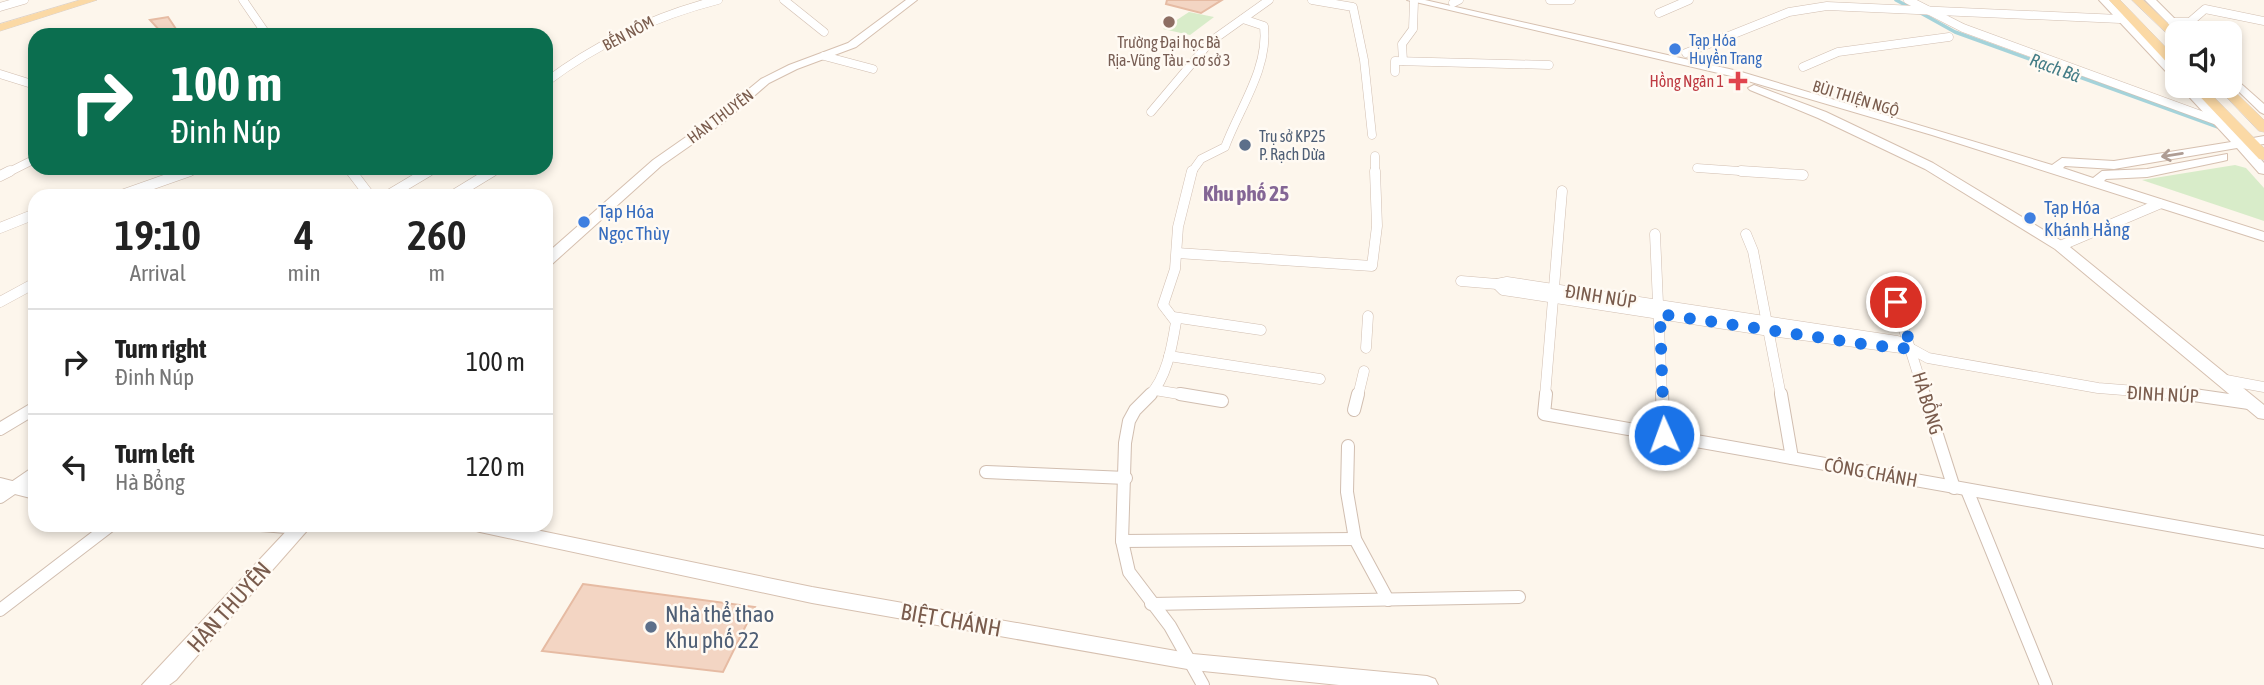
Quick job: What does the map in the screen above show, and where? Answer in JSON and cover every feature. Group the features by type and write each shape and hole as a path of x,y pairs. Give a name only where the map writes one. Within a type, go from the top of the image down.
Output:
{"main road":[{"path":"0,26 82,0"},
{"path":"0,26 92,0"},
{"name":"HÀN THUYÊN","path":"553,256 657,163 720,119 765,81 864,39 912,0"},
{"name":"BÙI THIỆN NGỘ","path":"1413,0 1659,55 1791,89 2058,166"},
{"path":"2109,0 2120,19 2165,65"},
{"path":"2109,0 2165,54"},
{"name":"BÙI THIỆN NGỘ","path":"1451,1 1788,78 2098,179 2264,227"},
{"path":"2146,3 2171,21"},
{"path":"2146,3 2165,25"},
{"name":"BÙI THIỆN NGỘ","path":"1659,55 1779,97 1951,178 2060,246 2264,414"},
{"path":"2242,89 2264,110"},
{"path":"2197,98 2220,122 2255,147"},
{"path":"2208,98 2255,147 2264,170"},
{"path":"2234,98 2264,128"},
{"path":"2058,166 2114,165 2255,147"},
{"path":"2098,179 2147,173 2255,147"},
{"name":"BÙI THIỆN NGỘ","path":"2098,179 2159,204 2264,237"},
{"name":"HÀN THUYÊN","path":"153,685 168,674 296,532"},
{"name":"BIỆT CHÁNH","path":"513,532 812,595 1192,662 1427,685"}],"street":[{"path":"0,7 24,0"},
{"path":"243,0 262,28"},
{"name":"BẾN NÔM","path":"553,78 640,26 675,11 718,0"},
{"path":"784,0 824,32"},
{"path":"1151,112 1204,48 1269,0"},
{"path":"1312,0 1353,7 1364,60 1372,135"},
{"path":"1403,61 1402,44 1413,29 1413,0"},
{"path":"1550,0 1571,0"},
{"path":"1659,13 1689,0"},
{"path":"1908,0 1963,28 2220,122"},
{"path":"1686,53 1805,8 1827,6 2120,19"},
{"path":"2191,21 2205,9 2264,21"},
{"path":"1203,685 1170,625 1151,604 1129,572 1122,541 1125,443 1129,421 1135,410 1154,390 1169,356 1175,328 1173,317 1163,305 1175,269 1178,226 1191,173 1201,159 1225,148 1264,53 1264,26 1243,19"},
{"path":"1803,67 1838,52 1949,37"},
{"path":"824,56 873,69"},
{"path":"1395,72 1395,61 1549,65"},
{"path":"0,74 28,83"},
{"path":"1177,253 1372,266 1377,226 1375,156"},
{"path":"0,176 28,162"},
{"path":"1698,168 1803,175"},
{"path":"139,189 178,175"},
{"path":"399,189 422,175"},
{"path":"464,189 487,175"},
{"path":"1554,293 1562,191"},
{"path":"2060,246 2159,204"},
{"path":"0,228 28,217"},
{"path":"1654,234 1664,435"},
{"path":"1746,234 1753,251 1792,458"},
{"name":"HÀ BỔNG","path":"1888,279 1960,489 2046,685"},
{"name":"ĐINH NÚP","path":"1461,281 1497,284 1503,290 1554,293 1895,349 1912,349 1928,358 2118,391 2179,393 2252,403"},
{"path":"0,302 28,287"},
{"name":"CÔNG CHÁNH","path":"1554,293 1544,414 2264,542"},
{"path":"1366,348 1368,316"},
{"path":"1173,317 1261,330"},
{"path":"1169,356 1320,379"},
{"path":"1354,410 1364,371"},
{"path":"2225,380 2264,387"},
{"path":"1154,390 1222,401"},
{"path":"0,429 28,412"},
{"path":"1348,446 1347,492 1355,539 1388,600"},
{"path":"986,472 1126,478"},
{"path":"0,497 28,478"},
{"path":"0,484 28,491"},
{"path":"0,610 102,532"},
{"path":"1122,541 1355,539"},
{"path":"1151,604 1519,597"}],"green space":[{"path":"1189,12 1214,17 1190,35 1163,29"},
{"path":"2235,165 2246,168 2264,188 2264,221 2142,180"}],"building":[{"path":"1167,0 1222,0 1201,13 1166,4"},
{"path":"168,17 175,28 157,28 150,20"},
{"name":"Nhà thể thao Khu phố 22","path":"583,584 755,607 723,672 542,651"}],"waterway":[{"name":"Rạch Bà","path":"1896,0 1911,8"},
{"name":"Rạch Bà","path":"1919,12 1955,32 2218,127"}],"place":[{"name":"Trường Đại học Bà Rịa-Vũng Tàu - cơ sở 3","path":"1169,22"},
{"name":"Tạp Hóa Huyền Trang","path":"1675,49"},
{"name":"Hồng Ngân 1","path":"1738,81"},
{"name":"Trụ sở KP25 P. Rạch Dừa","path":"1245,145"},
{"name":"Tạp Hóa Khánh Hằng","path":"2030,218"},
{"name":"Tạp Hóa Ngọc Thùy","path":"584,222"},
{"name":"Nhà thể thao Khu phố 22","path":"651,627"}],"district":[{"name":"Khu phố 25","path":"1246,194"}],"route":[{"path":"1664,435 1660,314 1895,349 1912,349 1896,302"}]}
